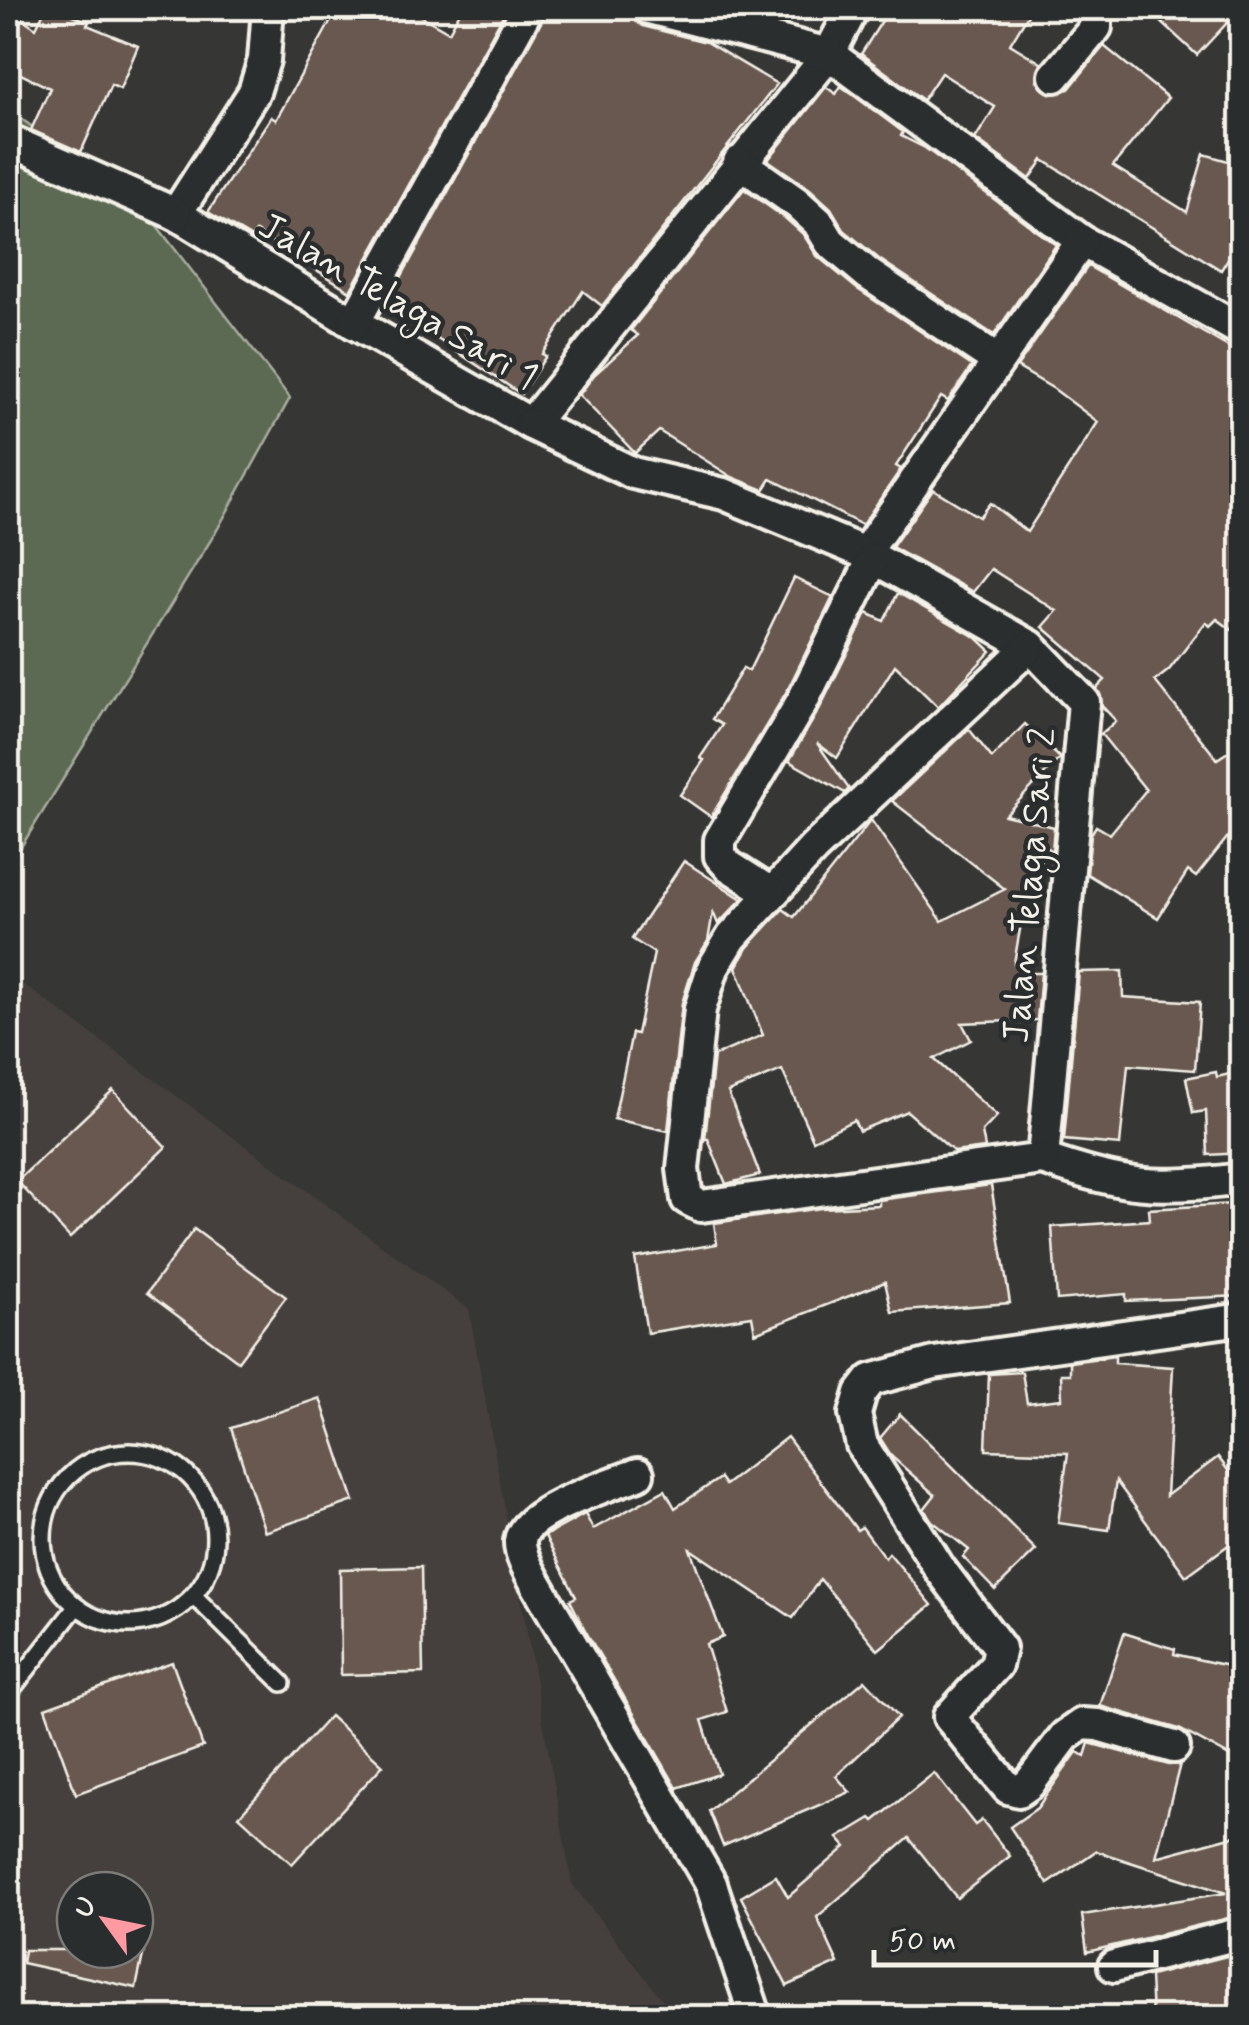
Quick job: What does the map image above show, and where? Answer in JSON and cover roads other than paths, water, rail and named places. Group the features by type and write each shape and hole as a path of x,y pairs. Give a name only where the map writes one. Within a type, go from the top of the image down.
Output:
{"street":[{"path":"176,214 254,92 264,60 268,8"},
{"path":"354,323 528,8"},
{"path":"648,8 829,54 1082,241 1242,331"},
{"name":"Jalan Telaga Sari 1","path":"8,140 176,214 354,323 531,424 829,54 853,8"},
{"path":"1055,76 1096,27 1096,8"},
{"path":"739,162 797,203 818,222 830,242 868,274 998,361"},
{"path":"771,893 729,866 720,856 720,840 803,700 869,556 1082,241"},
{"name":"Jalan Telaga Sari 2","path":"531,424 633,473 724,494 869,556 1030,646 1084,702 1043,1159"},
{"path":"1030,646 814,848 732,936 713,968 700,1008 683,1169 687,1200 701,1206 1043,1159 1120,1184 1166,1188 1242,1179"},
{"path":"1174,1747 1082,1724 1065,1736 1028,1784 1019,1791 1008,1788 949,1717 996,1665 1000,1648 940,1569 862,1445 856,1414 861,1393 872,1380 934,1362 1242,1319"},
{"path":"638,1474 546,1512 526,1526 520,1542 544,1598 710,1884 756,2018"},
{"path":"1114,1966 1242,1933"}],"lane":[{"path":"131,1452 162,1458 188,1474 206,1499 215,1528 213,1559 194,1596 181,1608 156,1620 128,1625 101,1620 76,1607 56,1584 44,1556 44,1525 54,1496 74,1472 101,1457 131,1452"},
{"path":"194,1596 282,1683"},
{"path":"8,1694 76,1607"}]}
